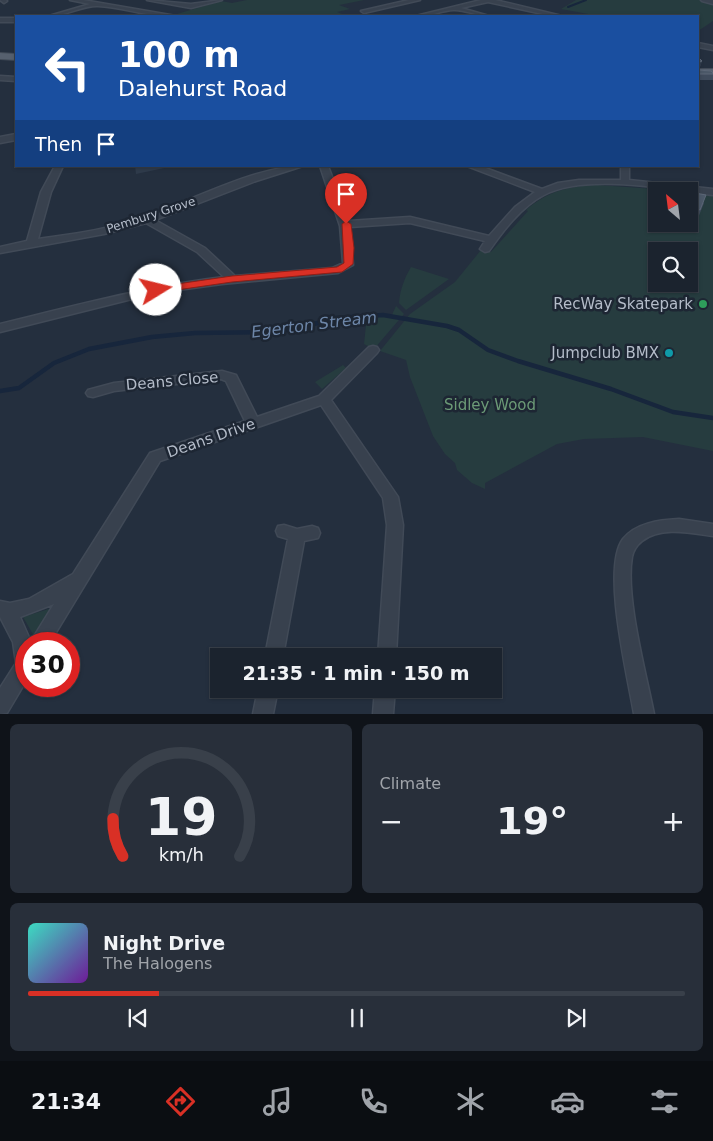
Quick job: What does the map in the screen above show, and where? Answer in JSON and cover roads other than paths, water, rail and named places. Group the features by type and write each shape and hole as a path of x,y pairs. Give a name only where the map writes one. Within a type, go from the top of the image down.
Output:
{"main road":[{"path":"0,56 15,57"},
{"path":"699,72 713,72"}],"street":[{"path":"73,0 166,15"},
{"path":"150,0 191,6 218,0"},
{"path":"364,11 417,0"},
{"path":"423,15 488,0 555,15"},
{"path":"704,0 713,2"},
{"path":"59,15 94,4"},
{"path":"454,8 482,15"},
{"path":"1,21 15,20"},
{"path":"699,45 713,48"},
{"path":"0,78 15,79"},
{"path":"0,140 15,137"},
{"path":"32,242 46,192 58,167"},
{"name":"Pembury Grove","path":"0,250 32,242 89,234 147,219 244,182 296,167"},
{"path":"0,328 120,297 232,279 334,271 345,268 348,264 349,248 346,224 324,167"},
{"path":"474,167 542,192"},
{"path":"625,167 625,182"},
{"path":"485,249 522,208 542,192 571,184 625,182 713,192"},
{"path":"147,219 201,250 232,279"},
{"path":"346,224 410,220 492,240"},
{"name":"Deans Drive","path":"47,632 155,457 324,399 373,350"},
{"name":"Deans Close","path":"93,392 114,387 222,375 231,378 253,423"},
{"path":"324,399 390,497 395,524 387,648"},
{"path":"644,714 622,584 623,556 628,544 649,529 663,526 713,530"},
{"path":"276,648 298,533"},
{"path":"16,632 4,610 50,598 82,577"},
{"path":"0,706 15,682"},
{"path":"263,714 266,698"},
{"path":"383,714 384,698"}],"waterway":[{"path":"568,7 586,0"},
{"name":"Egerton Stream","path":"0,391 19,388 54,363 89,349 152,337 195,333 272,332 299,328 336,318 383,315 447,326 459,330 488,350 518,361 611,389 673,412 713,418"}],"place":[{"name":"RecWay Skatepark","path":"703,304"},
{"name":"Jumpclub BMX","path":"669,353"}],"park label":[{"name":"Sidley Wood","path":"490,405"}]}
